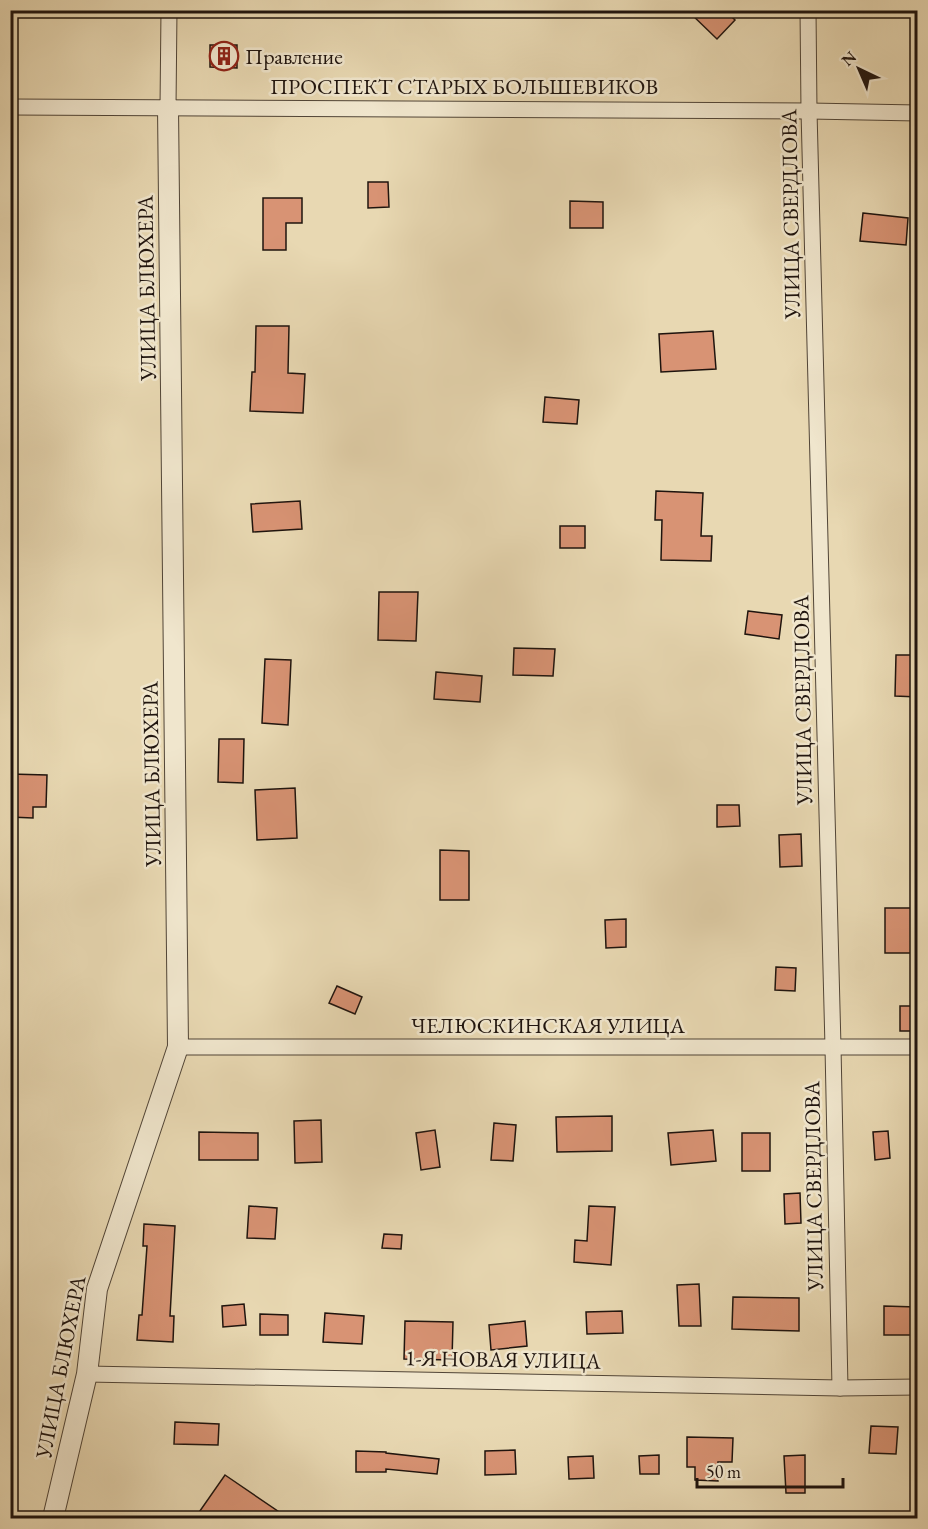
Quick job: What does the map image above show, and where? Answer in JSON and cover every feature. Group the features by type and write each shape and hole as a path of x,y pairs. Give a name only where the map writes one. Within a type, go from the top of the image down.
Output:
{"street":[{"name":"УЛИЦА БЛЮХЕРА","path":"53,1518 87,1374 97,1289 178,1047 168,107 169,10"},
{"name":"УЛИЦА СВЕРДЛОВА","path":"808,10 840,1388"},
{"name":"ПРОСПЕКТ СТАРЫХ БОЛЬШЕВИКОВ","path":"10,107 918,113"},
{"name":"ЧЕЛЮСКИНСКАЯ УЛИЦА","path":"178,1047 918,1047"},
{"name":"1-Я НОВАЯ УЛИЦА","path":"87,1374 840,1388 918,1387"}],"building":[{"path":"687,10 725,10 735,20 717,39"},
{"name":"Правление","path":"210,45 237,45 237,68 210,67"},
{"path":"368,182 388,182 389,207 368,208"},
{"path":"263,198 302,198 302,223 286,223 286,250 263,250"},
{"path":"570,201 603,202 603,228 570,228"},
{"path":"863,213 908,218 906,245 860,241"},
{"path":"256,326 289,326 288,373 305,374 303,413 250,411 252,372 255,372"},
{"path":"713,331 716,369 661,372 659,334"},
{"path":"545,397 579,400 577,424 543,422"},
{"path":"656,491 703,493 701,536 712,536 711,561 661,560 662,520 655,520"},
{"path":"300,501 302,529 253,532 251,504"},
{"path":"560,526 585,526 585,548 560,548"},
{"path":"379,592 418,592 416,641 378,640"},
{"path":"748,611 782,615 779,639 745,634"},
{"path":"514,648 555,649 553,676 513,675"},
{"path":"896,655 918,655 918,697 895,696"},
{"path":"265,659 291,660 288,725 262,723"},
{"path":"436,672 482,676 480,702 434,699"},
{"path":"219,739 244,739 243,783 218,782"},
{"path":"10,774 47,775 46,807 33,807 33,818 10,817"},
{"path":"295,788 297,838 257,840 255,790"},
{"path":"717,805 739,805 740,826 717,827"},
{"path":"801,834 802,866 780,867 779,835"},
{"path":"440,850 469,851 469,900 440,900"},
{"path":"885,908 918,908 918,953 885,953"},
{"path":"626,919 626,947 606,948 605,920"},
{"path":"776,967 796,968 795,991 775,990"},
{"path":"337,986 362,997 355,1014 329,1003"},
{"path":"900,1006 918,1006 918,1031 900,1031"},
{"path":"612,1116 612,1151 557,1152 556,1117"},
{"path":"321,1120 322,1162 295,1163 294,1121"},
{"path":"494,1123 516,1125 513,1161 491,1160"},
{"path":"435,1130 440,1167 421,1170 416,1133"},
{"path":"713,1130 716,1161 671,1165 668,1133"},
{"path":"888,1131 890,1158 875,1160 873,1132"},
{"path":"199,1132 258,1133 258,1160 199,1160"},
{"path":"742,1133 770,1133 770,1171 742,1171"},
{"path":"800,1193 801,1223 785,1224 784,1194"},
{"path":"249,1206 277,1208 275,1239 247,1238"},
{"path":"589,1206 615,1207 611,1265 574,1262 575,1240 587,1241"},
{"path":"144,1224 175,1226 170,1316 174,1316 173,1342 137,1340 139,1315 142,1315 147,1246 143,1246"},
{"path":"384,1234 402,1235 401,1249 382,1248"},
{"path":"699,1284 701,1326 679,1326 677,1285"},
{"path":"733,1297 799,1298 799,1331 732,1329"},
{"path":"244,1304 246,1325 223,1327 222,1306"},
{"path":"884,1306 916,1307 916,1335 884,1335"},
{"path":"622,1311 623,1333 587,1334 586,1312"},
{"path":"325,1313 364,1316 362,1344 323,1342"},
{"path":"260,1314 288,1315 288,1335 260,1335"},
{"path":"405,1321 453,1322 452,1360 404,1359"},
{"path":"525,1321 527,1346 491,1350 489,1325"},
{"path":"175,1422 219,1424 218,1445 174,1444"},
{"path":"871,1426 898,1427 896,1454 869,1453"},
{"path":"687,1437 733,1438 732,1462 718,1462 718,1481 695,1480 695,1467 687,1467"},
{"path":"515,1450 516,1474 485,1475 485,1451"},
{"path":"356,1451 386,1452 439,1459 437,1474 386,1469 386,1472 356,1472"},
{"path":"659,1455 659,1474 640,1474 639,1456"},
{"path":"805,1455 805,1493 786,1493 784,1456"},
{"path":"593,1456 594,1478 569,1479 568,1457"},
{"path":"225,1475 288,1518 195,1518"}],"place":[{"name":"Правление","path":"224,56"}]}
